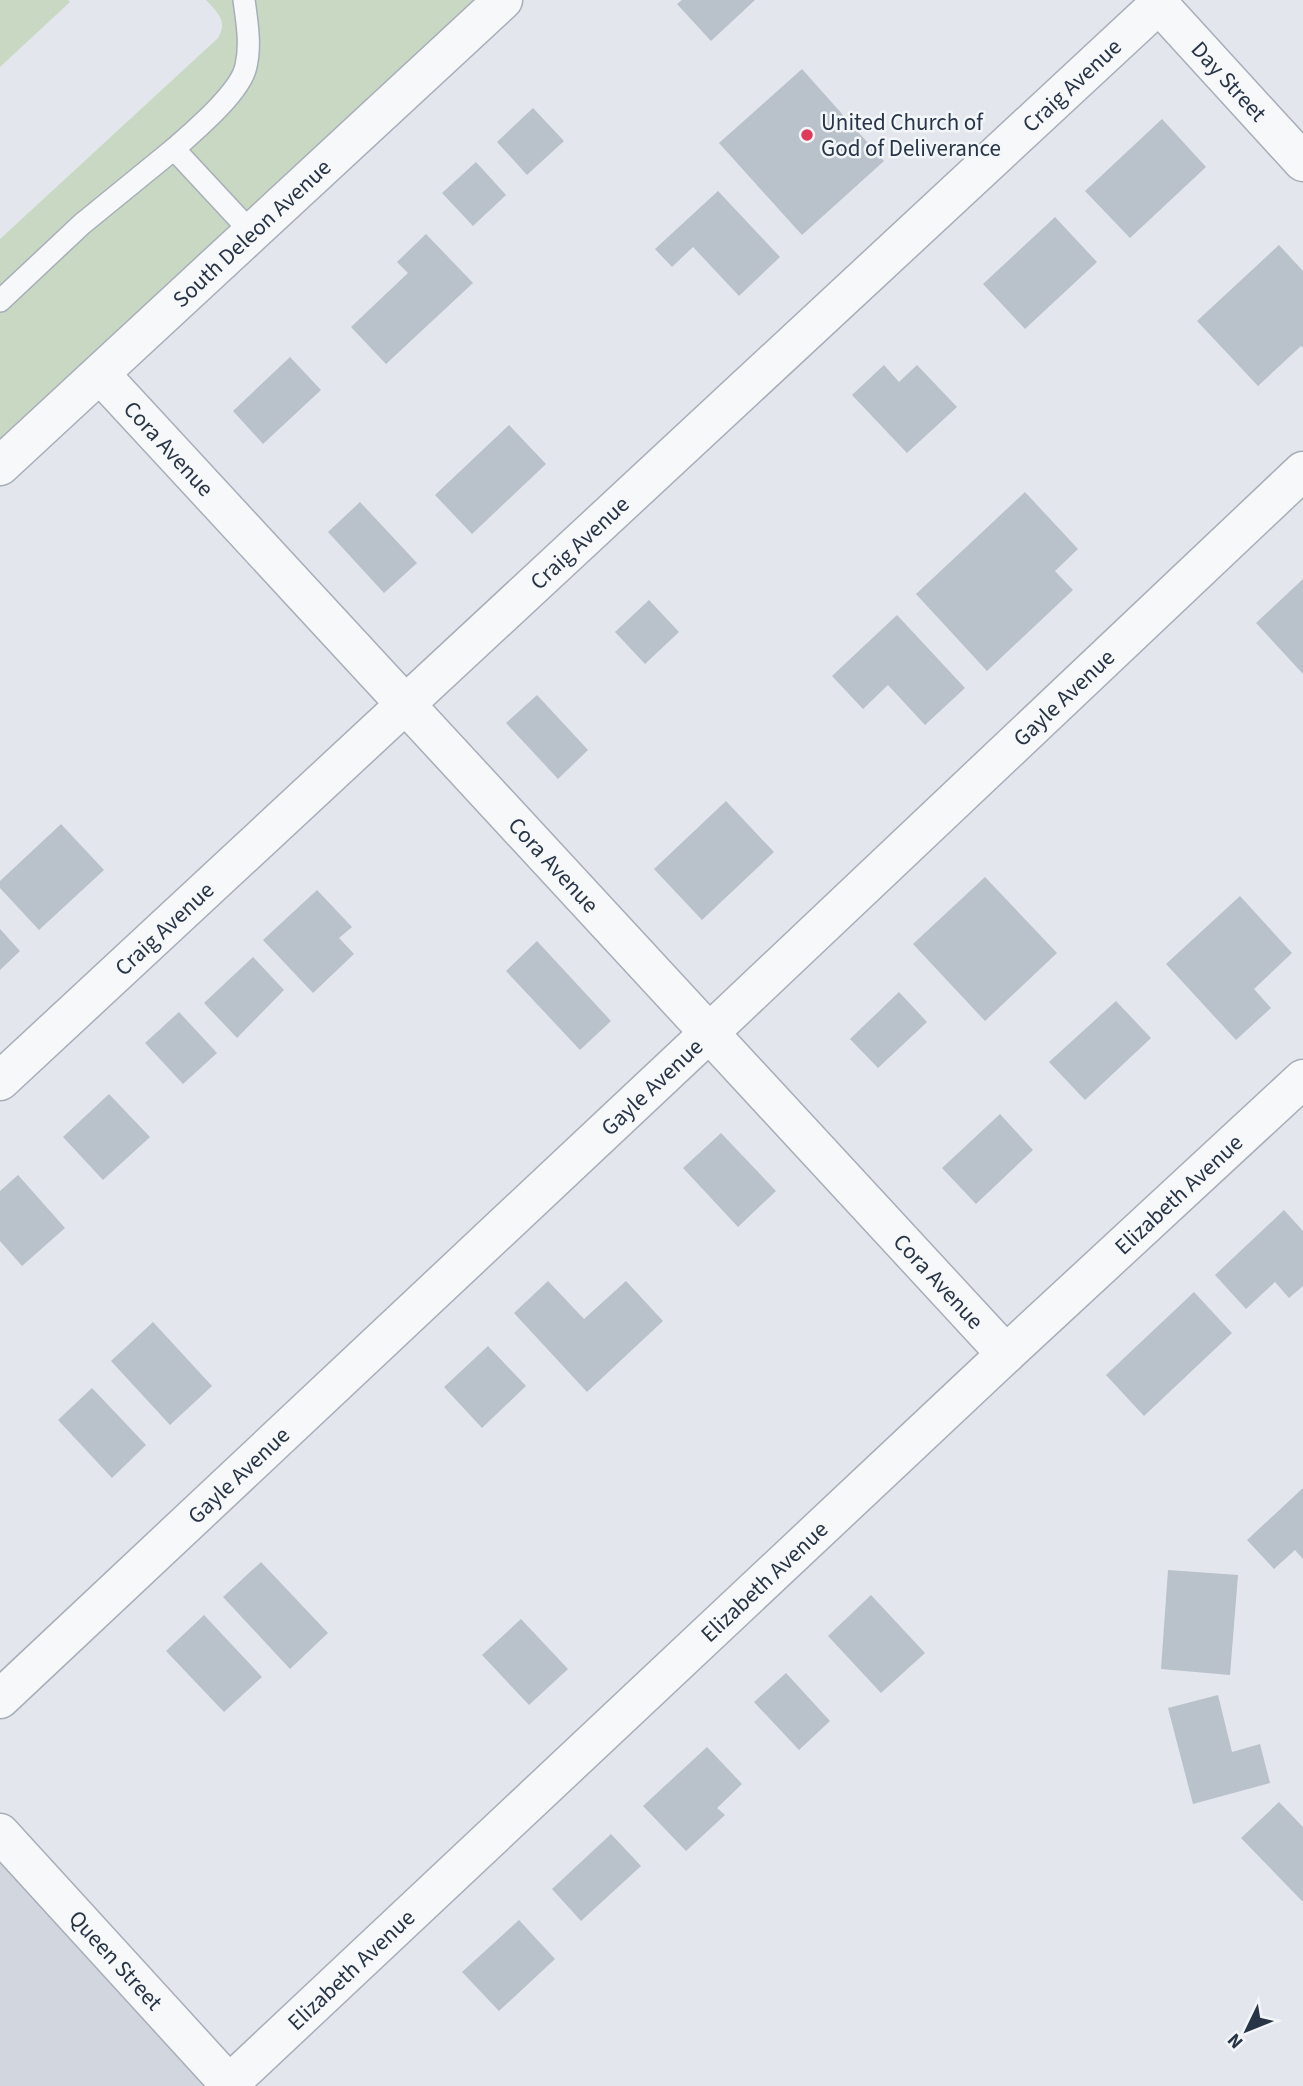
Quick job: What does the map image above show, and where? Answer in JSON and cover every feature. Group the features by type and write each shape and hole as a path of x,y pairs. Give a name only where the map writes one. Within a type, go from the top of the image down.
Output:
{"street":[{"name":"South Deleon Avenue","path":"0,466 503,0"},
{"name":"Day Street","path":"1157,2 1300,154"},
{"name":"Craig Avenue","path":"0,1081 1157,2"},
{"name":"Cora Avenue","path":"101,375 1006,1354"},
{"name":"Gayle Avenue","path":"0,1699 1303,471"},
{"name":"Elizabeth Avenue","path":"229,2085 1006,1354 1303,1079"},
{"name":"Queen Street","path":"0,1833 229,2085"}],"lane":[{"path":"0,301 82,225 174,149 226,101 246,69 248,34 244,0"},
{"path":"174,149 253,233"}],"shaded area":[{"path":"0,1862 203,2085 202,2086 0,2086"}],"green space":[{"path":"0,0 68,0 70,2 0,67"},
{"path":"206,0 473,0 0,442 0,239 218,38 222,22"}],"building":[{"path":"682,0 755,0 711,41 677,4"},
{"path":"802,69 884,161 802,235 719,143"},
{"path":"533,108 564,141 527,175 497,142"},
{"path":"1162,119 1206,167 1130,238 1085,191"},
{"path":"476,162 506,195 473,226 442,193"},
{"path":"718,191 780,257 739,296 693,247 672,267 655,249"},
{"path":"1055,217 1097,262 1025,329 983,284"},
{"path":"426,234 473,283 386,364 351,327 408,273 397,262"},
{"path":"1279,245 1303,271 1303,348 1301,346 1258,386 1197,321"},
{"path":"290,357 321,390 263,444 233,411"},
{"path":"884,365 899,382 917,365 957,407 907,453 852,395"},
{"path":"509,425 546,464 472,534 435,495"},
{"path":"1025,492 1078,549 1055,571 1073,590 987,671 916,594"},
{"path":"360,502 417,563 384,593 328,532"},
{"path":"1303,579 1303,674 1256,623"},
{"path":"649,600 679,632 645,664 615,632"},
{"path":"897,615 965,688 925,725 888,685 863,709 832,676"},
{"path":"537,695 588,750 558,779 506,723"},
{"path":"726,801 774,852 702,920 654,869"},
{"path":"61,824 104,870 39,930 0,888 0,881"},
{"path":"985,877 1057,953 985,1021 913,944"},
{"path":"317,890 352,927 339,938 354,954 313,993 263,940"},
{"path":"1240,896 1292,953 1254,989 1271,1008 1236,1040 1166,964"},
{"path":"0,929 20,951 0,970"},
{"path":"537,941 611,1021 580,1050 506,971"},
{"path":"253,957 284,990 237,1038 204,1003"},
{"path":"899,992 927,1022 878,1068 850,1039"},
{"path":"1116,1001 1151,1038 1085,1100 1049,1062"},
{"path":"179,1012 217,1053 183,1084 145,1043"},
{"path":"109,1094 150,1137 103,1180 63,1137"},
{"path":"1000,1114 1033,1150 976,1204 942,1168"},
{"path":"721,1133 776,1191 738,1227 683,1168"},
{"path":"18,1175 65,1228 22,1266 0,1241 0,1191"},
{"path":"1284,1210 1303,1231 1303,1286 1289,1298 1275,1282 1246,1309 1215,1275"},
{"path":"548,1281 584,1319 626,1281 663,1321 587,1392 514,1313"},
{"path":"1194,1292 1232,1333 1144,1416 1106,1375"},
{"path":"153,1322 212,1386 170,1425 111,1361"},
{"path":"488,1346 526,1386 482,1428 444,1387"},
{"path":"92,1388 146,1445 112,1478 58,1420"},
{"path":"1303,1488 1303,1559 1295,1550 1274,1569 1247,1540"},
{"path":"261,1562 328,1633 290,1669 223,1597"},
{"path":"1168,1570 1238,1575 1230,1675 1161,1669"},
{"path":"871,1595 925,1653 881,1693 828,1636"},
{"path":"204,1615 262,1677 224,1712 166,1651"},
{"path":"521,1619 568,1669 529,1705 482,1655"},
{"path":"786,1673 830,1721 799,1750 754,1702"},
{"path":"1218,1695 1232,1752 1260,1744 1270,1783 1193,1804 1168,1708"},
{"path":"707,1747 742,1784 717,1808 725,1815 686,1851 643,1806"},
{"path":"1279,1802 1303,1827 1303,1902 1241,1838"},
{"path":"611,1834 641,1866 581,1921 552,1889"},
{"path":"519,1920 555,1959 499,2011 462,1972"}],"place":[{"name":"United Church of God of Deliverance","path":"807,135"}]}
